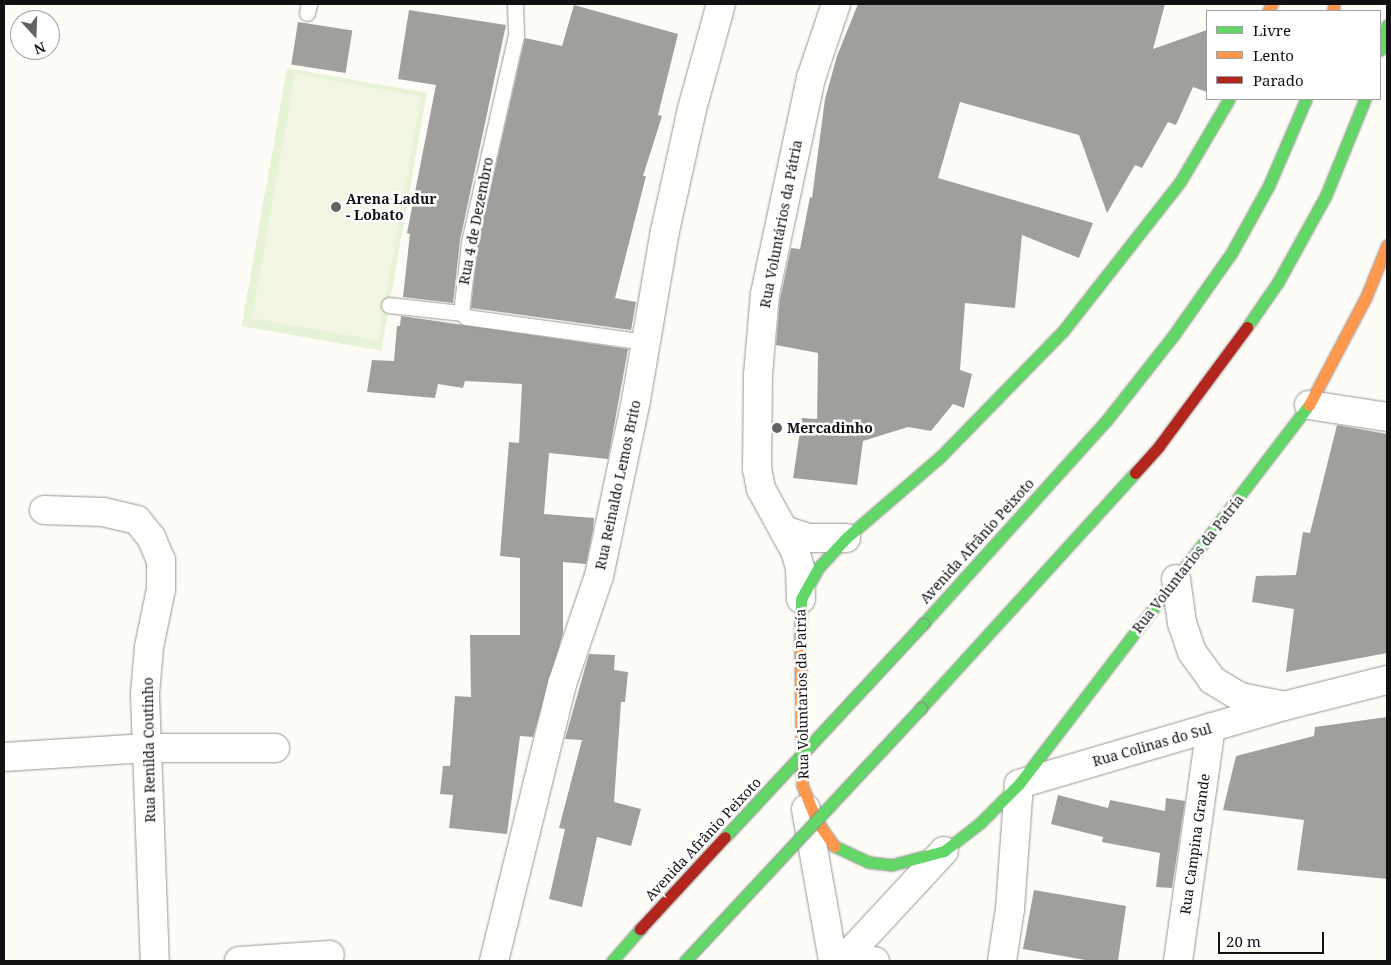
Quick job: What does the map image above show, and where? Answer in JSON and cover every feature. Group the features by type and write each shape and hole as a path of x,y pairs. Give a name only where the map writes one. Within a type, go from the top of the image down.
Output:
{"main road":[{"path":"1381,46 1387,25"},
{"name":"Rua Voluntarios da Patría","path":"1228,100 1180,182 1063,331 940,457 846,538 819,567 801,599 799,697 802,785 816,820 835,847 852,856 891,865 944,851 980,823 1020,784 1309,405 1376,290 1387,245"},
{"name":"Avenida Afrânio Peixoto","path":"612,961 1106,421 1173,336 1232,252 1269,185 1306,100"},
{"path":"685,961 921,708 1159,446 1222,363 1278,282 1321,204 1365,100"}],"street":[{"name":"Rua Reinaldo Lemos Brito","path":"494,961 562,684 599,576 690,118 721,4"},
{"name":"Rua Voluntários da Pátria","path":"787,531 761,489 757,469 758,376 765,294 811,78 836,4"},
{"path":"1309,405 1387,417"},
{"name":"Rua Renilda Coutinho","path":"44,510 103,512 137,520 155,544 161,560 161,589 149,646 145,694 155,961"},
{"path":"787,531 808,538 846,538"},
{"name":"Rua Voluntarios da Patría","path":"787,531 800,568 801,599"},
{"name":"Rua Colinas do Sul","path":"1176,579 1182,623 1192,652 1212,680 1240,697 1284,706"},
{"name":"Rua Colinas do Sul","path":"1020,784 1284,706 1387,680"},
{"name":"Rua Campina Grande","path":"1178,961 1211,727"},
{"path":"4,757 147,748 275,748"},
{"path":"1002,961 1020,784"},
{"path":"802,785 840,960 875,961"},
{"name":"Rua Voluntarios da Patría","path":"840,960 944,851"},
{"path":"239,961 330,955"}],"lane":[{"name":"Rua 4 de Dezembro","path":"461,313 468,242 516,35 515,4"},
{"path":"389,305 461,313 466,318 646,342"}],"green space":[{"name":"Arena Ladur - Lobato","path":"287,68 427,93 381,351 242,326"},
{"name":"Arena Ladur - Lobato","path":"295,74 421,96 378,340 252,318"}],"building":[{"path":"858,4 1165,4 1153,49 1206,30 1206,92 1193,87 1176,125 1168,122 1142,168 1135,165 1107,213 1079,135 960,102 938,178 1093,223 1079,258 1022,235 1015,308 965,303 960,370 972,374 964,408 953,404 931,431 908,427 863,441 857,485 793,478 802,418 817,419 818,353 776,345 780,299 791,248 800,249 810,197 812,198 825,99 837,56"},
{"path":"574,5 678,34 658,115 662,116 643,176 646,176 615,298 636,302 631,330 471,308 478,244 525,38 562,46"},
{"path":"409,10 506,25 460,240 453,303 403,297 410,234 407,233 436,85 398,79"},
{"path":"298,22 352,31 346,73 291,64"},
{"path":"401,316 628,349 608,459 549,453 544,514 594,518 593,530 586,564 563,562 563,633 533,737 520,736 507,834 449,828 453,795 440,794 443,766 450,766 455,696 471,697 470,635 520,635 520,558 500,556 509,442 519,443 522,384 465,381 463,388 438,384 435,398 367,392 372,360 394,361 397,326 400,326"},
{"path":"1337,425 1387,434 1387,653 1286,672 1294,609 1252,602 1256,576 1296,575 1303,532 1310,533"},
{"path":"589,654 615,655 614,670 628,672 625,702 621,702 614,802 641,809 631,846 597,837 582,907 549,899 565,829 559,828 582,740 565,739"},
{"path":"1387,717 1387,879 1297,870 1304,820 1223,810 1236,756 1314,736 1315,727"},
{"path":"1058,795 1108,808 1110,800 1165,811 1166,798 1185,801 1172,888 1156,887 1160,853 1102,842 1103,837 1051,824"},
{"path":"1034,890 1126,906 1118,961 1091,961 1023,949"}],"traffic: fast":[{"path":"1381,46 1387,25"},
{"path":"800,635 801,599 819,567 846,538 940,457 1063,331 1180,182 1228,100"},
{"path":"923,624 1106,421 1173,336 1232,252 1269,185 1306,100"},
{"path":"1247,327 1278,282 1326,195 1365,100"},
{"path":"834,846 868,862 891,865 944,851 980,823 1019,784 1309,405"},
{"path":"921,708 1135,473"},
{"path":"725,837 923,624"},
{"path":"685,961 921,708"},
{"path":"612,961 640,929"}],"traffic: slow":[{"path":"1269,10 1272,4"},
{"path":"1333,10 1334,4"},
{"path":"1309,405 1366,297 1387,245"},
{"path":"800,635 802,785 816,820 834,846"}],"traffic: jam":[{"path":"1135,473 1159,446 1247,327"},
{"path":"640,929 725,837"}],"place":[{"name":"Arena Ladur - Lobato","path":"336,207"},
{"name":"Mercadinho","path":"777,428"}]}
